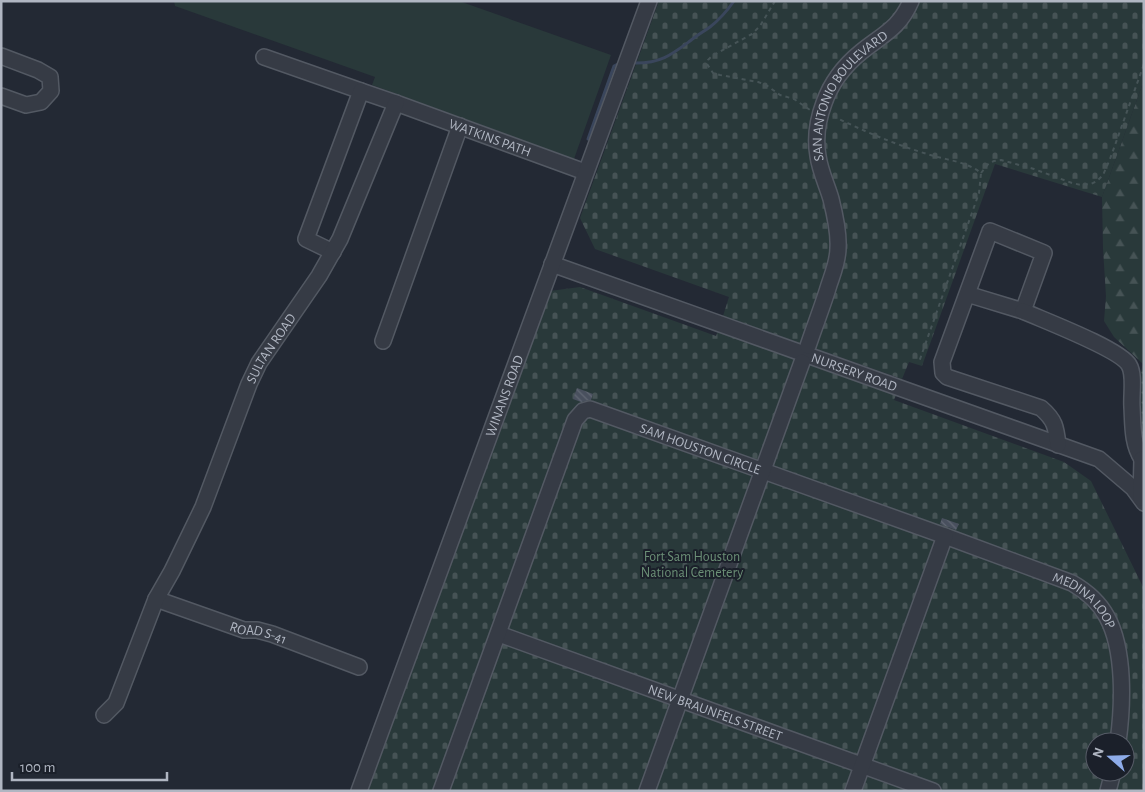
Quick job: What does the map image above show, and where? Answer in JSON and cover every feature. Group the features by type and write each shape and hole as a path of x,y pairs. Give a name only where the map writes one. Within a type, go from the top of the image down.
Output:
{"street":[{"name":"WINANS ROAD","path":"359,791 649,1"},
{"name":"SAN ANTONIO BOULEVARD","path":"808,346 836,264 838,248 835,217 818,155 818,137 824,102 831,88 850,61 898,24 911,1"},
{"path":"1,56 38,70 50,77 51,91 41,102 26,105 1,96"},
{"name":"WATKINS PATH","path":"264,57 396,102 586,172"},
{"path":"333,252 306,239 361,91"},
{"name":"SULTAN ROAD","path":"104,715 116,702 156,599 172,571 203,507 248,384 259,363 319,276 340,239 396,102"},
{"path":"383,341 460,126"},
{"path":"1023,311 1044,253 990,231 942,362 942,373 947,377 1041,408 1049,415 1056,428 1058,445"},
{"name":"NURSERY ROAD","path":"552,264 1099,459 1121,477 1142,500"},
{"path":"967,294 1023,311 1100,344 1122,357 1130,365 1132,374 1133,431 1137,451 1143,460 1142,500"},
{"path":"647,791 802,362"},
{"name":"SAM HOUSTON CIRCLE","path":"441,791 575,420 583,411 595,410 945,536"},
{"path":"854,791 945,536"},
{"name":"MEDINA LOOP","path":"945,536 1072,583 1090,596 1101,608 1112,628 1118,654 1122,705 1119,732"},
{"name":"ROAD S-41","path":"156,599 244,630 257,630 272,634 359,667"},
{"name":"NEW BRAUNFELS STREET","path":"498,634 933,791"}],"path":[{"path":"775,1 760,26 752,34 708,60 713,73 766,85 780,95 821,114 927,154 970,166 981,174"},
{"path":"919,362 979,193 981,174 989,163 1002,160 1072,183 1081,185 1091,184 1103,175 1144,64"}],"green space":[{"path":"174,1 459,1 611,55 574,159 372,85 375,77 175,6"},
{"path":"659,1 1144,1 1144,80 1102,197 995,164 922,366 909,362 902,379 723,316 729,297 595,249 580,218"},
{"path":"1144,80 1143,364 1114,337 1104,321 1106,296 1102,197"},
{"name":"Fort Sam Houston National Cemetery","path":"580,287 716,336 718,331 896,395 894,400 1064,462 1091,481 1144,589 1144,791 368,791 550,291"},
{"path":"1144,358 1144,476 1139,467 1138,387"}],"building":[{"path":"577,388 593,394 591,400 581,402 573,399"},
{"path":"942,518 959,524 956,530 940,524"}],"waterway":[{"path":"636,63 652,62 671,54 713,24 734,1"},
{"path":"588,139 614,66 618,64"}]}
